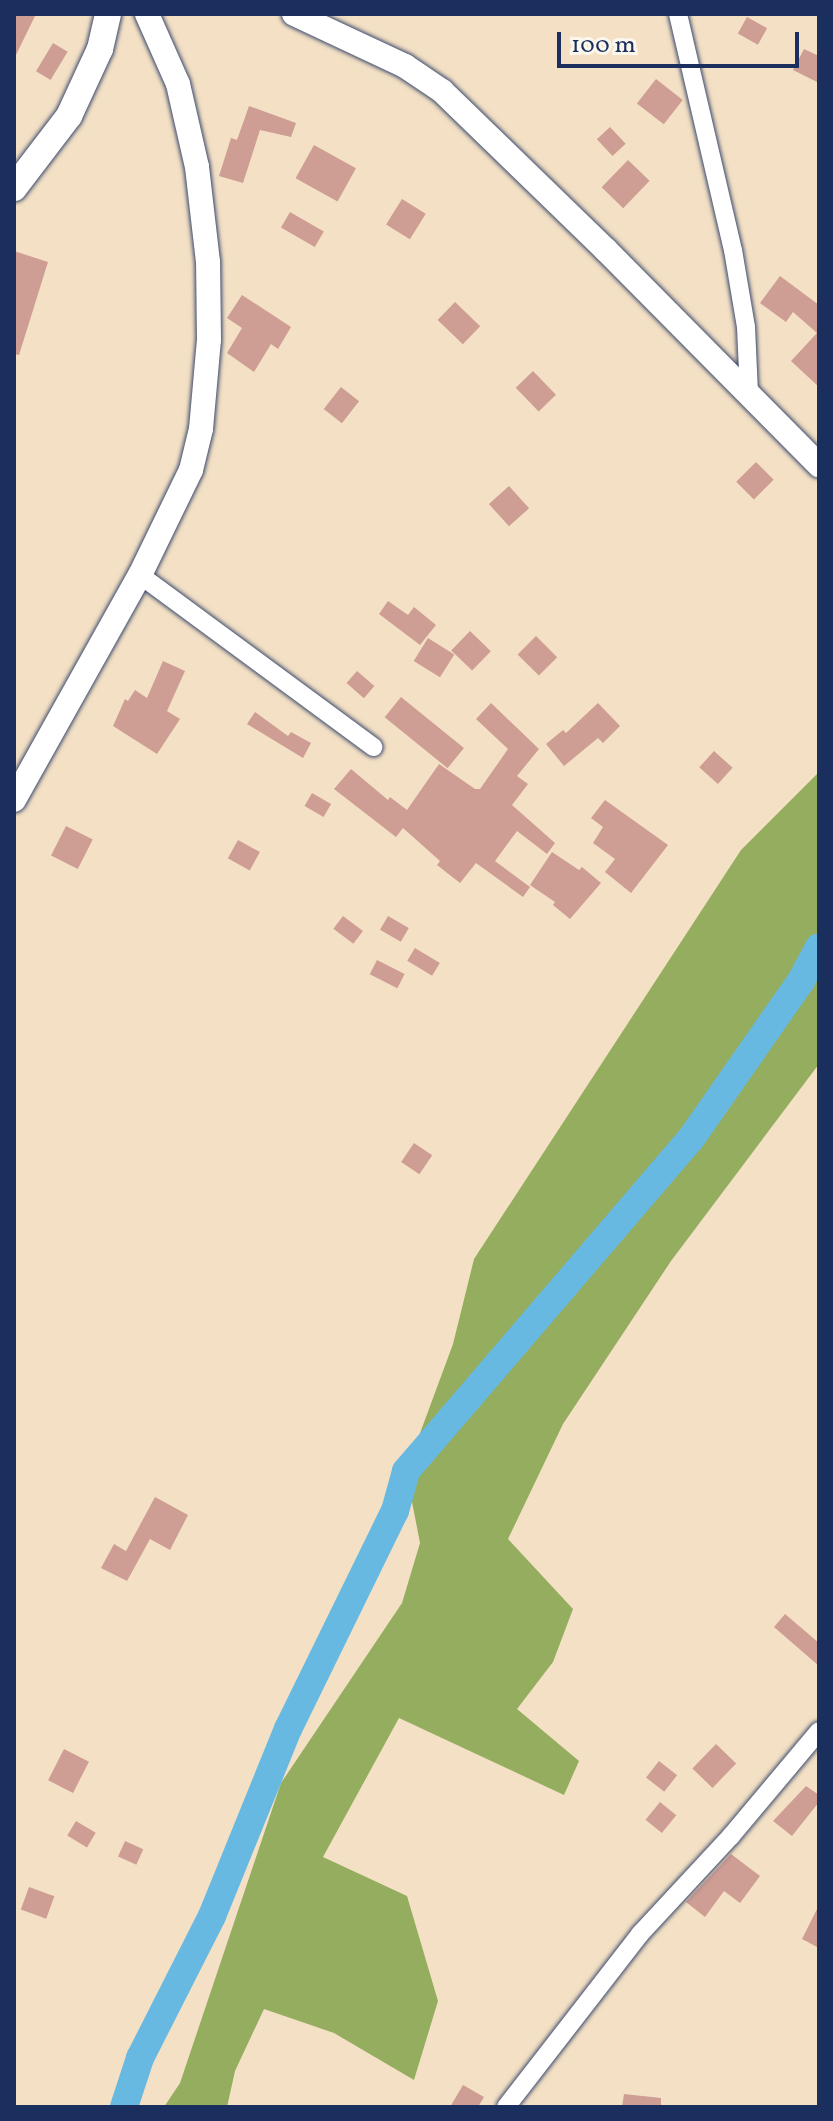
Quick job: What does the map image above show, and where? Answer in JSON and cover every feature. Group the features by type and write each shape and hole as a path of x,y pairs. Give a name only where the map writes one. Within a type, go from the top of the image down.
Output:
{"main road":[{"path":"14,188 69,116 100,49 108,14"}],"street":[{"path":"14,800 140,575 191,470 201,429 209,340 208,262 197,167 178,84 147,14"},
{"path":"294,14 405,66 442,91 819,465"},
{"path":"678,14 733,250 746,327 749,394"},
{"path":"140,575 373,747"},
{"path":"506,2107 640,1934 731,1836 819,1731"}],"green space":[{"path":"819,772 819,1064 671,1261 563,1424 508,1539 573,1609 553,1662 517,1709 579,1761 564,1795 399,1718 323,1857 407,1896 438,2001 414,2080 334,2033 264,2009 235,2071 227,2107 164,2107 180,2083 281,1783 402,1603 420,1543 406,1471 453,1344 474,1259 741,850"}],"building":[{"path":"14,14 36,14 14,59"},
{"path":"747,17 767,28 758,45 738,34"},
{"path":"53,43 68,52 51,80 36,71"},
{"path":"804,49 819,56 819,83 793,70"},
{"path":"656,79 683,100 664,124 637,103"},
{"path":"249,106 296,123 291,137 260,130 243,183 219,176 231,138 237,140"},
{"path":"610,127 626,144 613,156 597,139"},
{"path":"314,145 356,168 338,202 296,178"},
{"path":"628,160 650,181 623,208 602,187"},
{"path":"402,199 426,214 410,239 386,224"},
{"path":"290,212 324,231 315,247 281,228"},
{"path":"14,251 48,262 19,355 14,354"},
{"path":"780,276 819,305 819,387 791,361 817,333 793,312 786,322 760,303"},
{"path":"242,295 291,327 278,349 271,344 254,372 227,353 242,328 227,318"},
{"path":"455,302 480,326 463,344 438,320"},
{"path":"533,371 556,395 539,411 516,388"},
{"path":"341,387 359,401 342,423 324,409"},
{"path":"756,462 774,480 754,499 736,482"},
{"path":"509,486 529,508 509,526 489,504"},
{"path":"388,601 408,615 414,607 436,625 420,645 379,614"},
{"path":"470,631 491,651 472,671 451,650"},
{"path":"536,636 557,657 539,676 518,654"},
{"path":"428,638 454,654 440,677 414,661"},
{"path":"163,661 185,671 167,711 180,719 157,754 113,726 125,699 128,701 135,690 147,698"},
{"path":"357,671 374,686 364,698 347,683"},
{"path":"401,697 464,748 448,768 385,717"},
{"path":"491,703 539,749 517,776 528,784 512,805 555,843 547,854 517,831 495,861 530,887 523,897 476,863 460,883 437,865 440,861 403,828 396,837 334,789 351,769 388,800 390,797 407,810 439,764 475,789 480,789 508,749 476,719"},
{"path":"598,703 620,726 603,743 598,738 564,766 546,744 563,730 566,733"},
{"path":"255,712 288,736 291,732 311,743 303,758 247,724"},
{"path":"714,751 733,768 718,784 699,767"},
{"path":"312,793 331,804 324,817 304,806"},
{"path":"605,800 668,845 631,893 605,872 615,859 593,843 603,827 591,818"},
{"path":"66,826 93,840 78,869 51,855"},
{"path":"238,840 260,852 250,870 228,858"},
{"path":"552,852 579,870 582,867 601,883 570,919 553,905 555,902 530,885"},
{"path":"343,916 363,931 353,944 333,929"},
{"path":"388,916 409,928 401,942 380,930"},
{"path":"415,948 440,963 432,976 407,961"},
{"path":"377,960 405,974 397,988 370,974"},
{"path":"414,1143 432,1155 419,1174 401,1162"},
{"path":"155,1497 188,1515 170,1550 150,1539 127,1581 101,1568 114,1544 126,1551"},
{"path":"785,1614 819,1643 819,1666 774,1627"},
{"path":"716,1744 736,1763 713,1788 692,1768"},
{"path":"64,1749 89,1762 73,1793 48,1780"},
{"path":"659,1761 677,1775 664,1792 646,1778"},
{"path":"806,1786 819,1795 819,1802 792,1836 773,1821"},
{"path":"660,1802 676,1815 662,1833 646,1820"},
{"path":"76,1821 96,1833 87,1847 67,1836"},
{"path":"125,1841 143,1849 136,1865 118,1857"},
{"path":"731,1854 760,1876 740,1903 724,1891 705,1917 686,1902"},
{"path":"29,1887 54,1896 46,1919 21,1910"},
{"path":"819,1905 819,1948 802,1939"},
{"path":"463,2085 484,2097 478,2107 450,2107"},
{"path":"624,2094 661,2098 661,2107 622,2107"}],"waterway":[{"path":"124,2107 140,2058 212,1916 288,1729 395,1511 406,1471 690,1140 801,981 819,947"}]}
